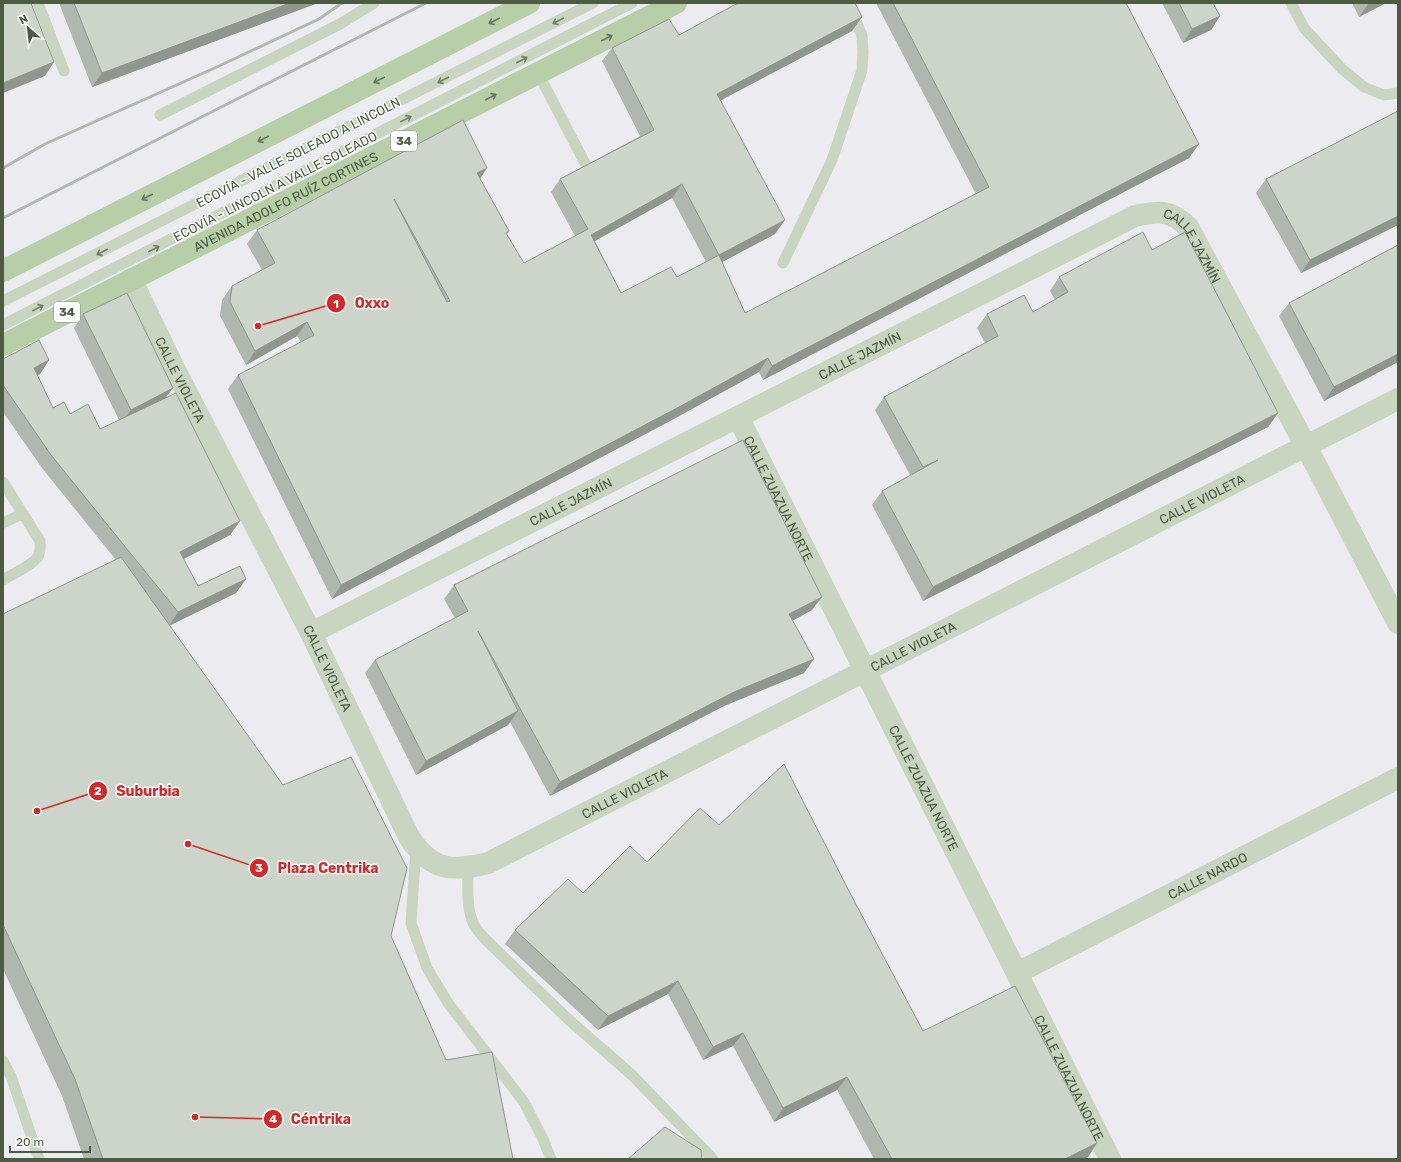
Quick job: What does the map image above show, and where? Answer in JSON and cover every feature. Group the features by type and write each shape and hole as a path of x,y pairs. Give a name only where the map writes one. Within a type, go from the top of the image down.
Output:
{"main road":[{"path":"3,271 529,3"},
{"name":"AVENIDA ADOLFO RUÍZ CORTINES","path":"3,345 676,3"}],"street":[{"name":"CALLE JAZMÍN","path":"311,633 1134,216 1162,212 1180,218 1188,227 1306,446 1398,623"},
{"name":"CALLE VIOLETA","path":"131,279 177,373 311,633 409,838 416,848 430,860 446,868 468,868 488,863 1398,399"},
{"name":"CALLE ZUAZUA NORTE","path":"738,417 1110,1159"},
{"name":"CALLE NARDO","path":"1017,973 1398,778"}],"lane":[{"path":"38,3 64,71"},
{"path":"160,115 340,24 374,3"},
{"name":"ECOVÍA - VALLE SOLEADO A LINCOLN","path":"3,301 593,3"},
{"name":"ECOVÍA - LINCOLN A VALLE SOLEADO","path":"3,325 632,3"},
{"path":"784,263 832,160 862,70 862,36 848,3"},
{"path":"1291,3 1304,28 1348,74 1364,87 1384,95 1398,94"},
{"path":"538,73 588,169"},
{"path":"3,482 40,541 38,557 3,580"},
{"path":"3,524 22,514"},
{"path":"416,848 411,923 427,968 448,1003 524,1102 543,1139 551,1159"},
{"path":"468,868 468,901 470,912 474,925 484,938 568,1019 632,1075 713,1159"},
{"path":"3,1061 11,1076 38,1159"}],"building":[{"path":"3,3 31,3 54,62 3,83"},
{"path":"74,3 290,3 102,73"},
{"path":"738,3 855,3 862,17 717,94 785,220 719,255 745,313 989,187 893,3 1126,3 1199,144 772,366 768,358 679,407 341,585 238,375 314,335 307,322 255,351 230,302 232,286 275,263 257,230 463,120 487,168 477,173 509,231 506,233 524,263 588,229 560,179 654,130 612,48 669,19 679,35","holes":["682,184 719,255 677,277 671,267 621,293 591,235","394,199 450,301 447,302"]},
{"path":"1179,3 1213,3 1220,16 1192,29"},
{"path":"1398,111 1398,216 1310,260 1266,179"},
{"path":"1143,232 1152,250 1185,232 1278,413 933,587 882,491 938,460 923,467 884,397 998,336 987,314 1024,295 1033,312 1068,292 1059,277"},
{"path":"1398,245 1398,354 1334,387 1289,303"},
{"path":"127,293 173,388 131,410 83,314"},
{"path":"39,340 49,360 34,368 53,408 64,402 70,414 88,404 100,429 176,393 240,521 180,552 198,586 240,566 246,579 178,612 51,455 3,385 3,359"},
{"path":"743,440 822,597 789,614 814,659 734,692 560,782 478,631 518,711 426,761 375,660 468,611 454,585"},
{"path":"121,557 283,785 351,757 407,868 391,936 446,1060 492,1052 513,1159 103,1159 75,1079 3,925 3,614"},
{"path":"784,764 923,1031 1015,986 1097,1143 1065,1159 892,1159 847,1077 783,1108 743,1033 713,1047 678,981 608,1016 515,930 568,879 583,893 630,846 647,862 700,808 719,825"},
{"path":"665,1127 701,1150 702,1159 628,1159"}],"railway":[{"path":"3,168 45,144 219,66 319,19 342,3"},
{"path":"3,218 426,3"}],"place":[{"name":"Oxxo","path":"258,326"},
{"name":"Suburbia","path":"37,811"},
{"name":"Plaza Centrika","path":"188,844"},
{"name":"Céntrika","path":"195,1117"}]}
